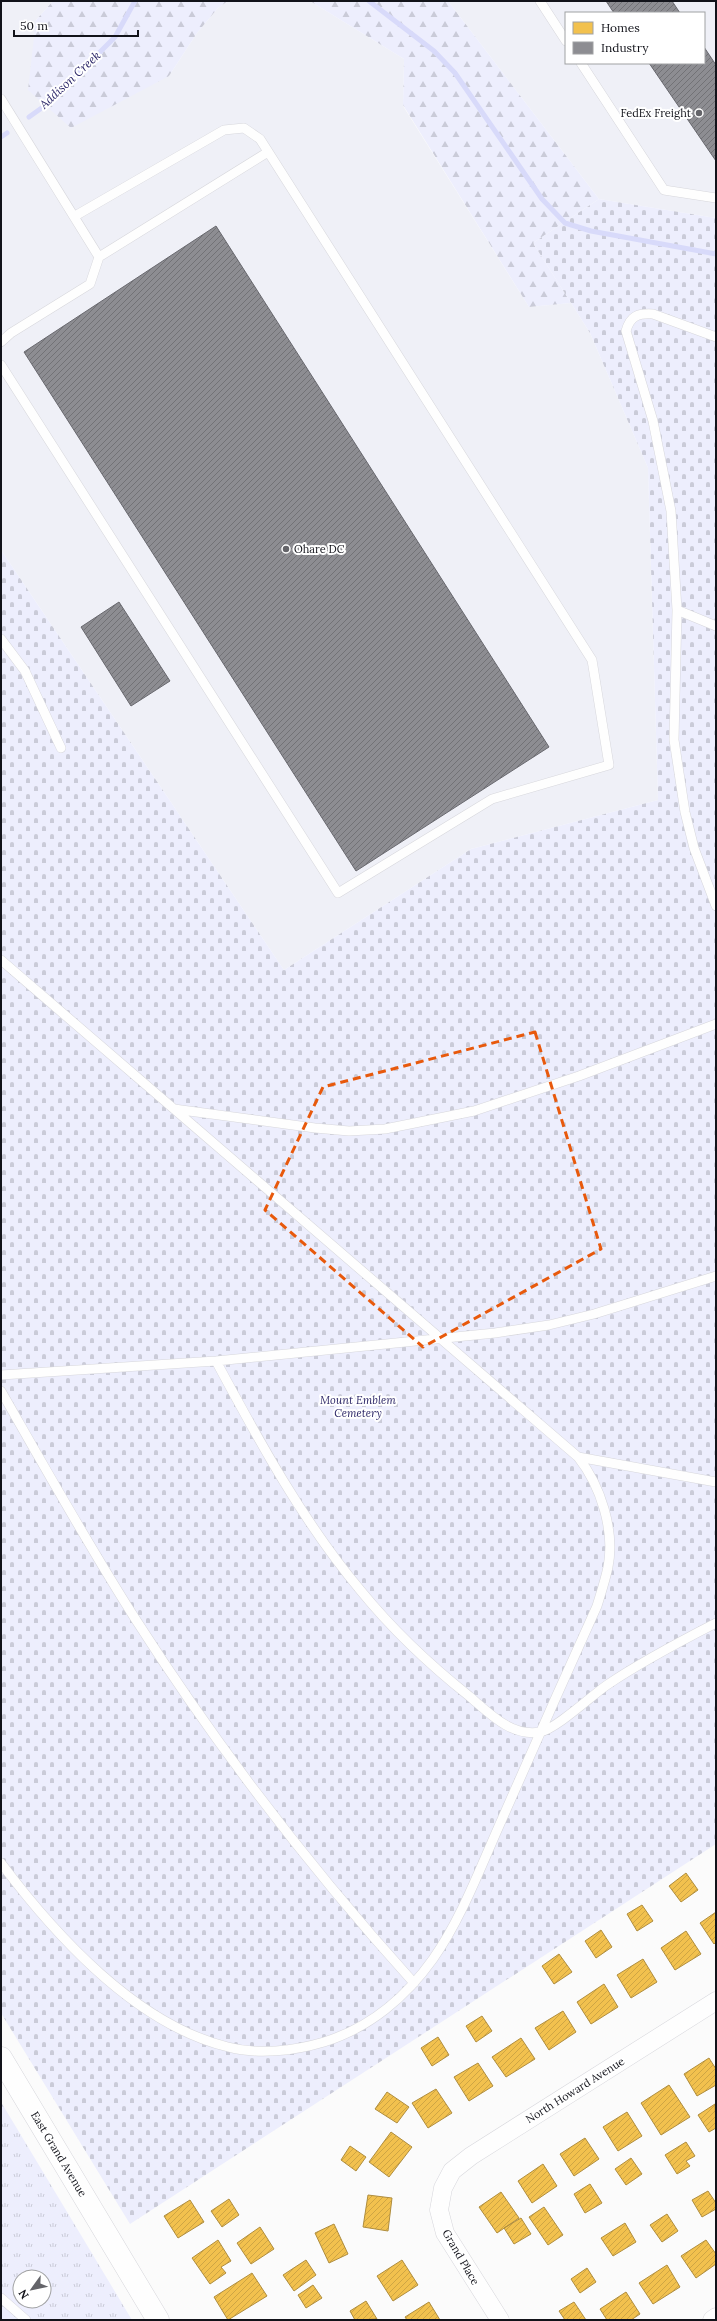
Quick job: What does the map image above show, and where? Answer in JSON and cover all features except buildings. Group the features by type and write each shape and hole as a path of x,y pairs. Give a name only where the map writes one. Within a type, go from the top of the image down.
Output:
{"main road":[{"name":"East Grand Avenue","path":"1,2058 158,2320"}],"street":[{"name":"North Howard Avenue","path":"443,2188 452,2170 471,2156 716,2001"},
{"name":"Grand Place","path":"443,2188 439,2210 445,2233 500,2320"},
{"path":"712,2320 716,2317"}],"lane":[{"path":"540,1 565,39"},
{"path":"582,64 664,190 716,198"},
{"path":"1,99 75,216 99,257"},
{"path":"1,365 338,893 492,799 609,765 592,660 260,139 244,128 224,130 75,216"},
{"path":"1,342 11,333 90,284 99,257 268,152"},
{"path":"716,337 653,314 643,313 634,316 628,323 626,331 653,421 671,511 677,610 674,740 678,774 694,848 716,906"},
{"path":"677,610 716,626"},
{"path":"1,640 25,671 62,748"},
{"path":"1,960 578,1457 587,1468 603,1504 608,1539 608,1566 597,1606 461,1910 437,1953 414,1983 370,2021 333,2039 289,2049 247,2050 228,2048 189,2034 145,2007 100,1974 57,1932 1,1863"},
{"path":"173,1109 315,1128 349,1131 385,1128 474,1111 579,1076 716,1024"},
{"path":"1,1375 216,1361 442,1339 549,1325 601,1312 716,1276"},
{"path":"216,1361 270,1458 303,1511 362,1592 398,1632 454,1685 512,1729 524,1732 541,1732 564,1718 609,1684 716,1623"},
{"path":"1,1391 136,1620 211,1730 335,1890 414,1983"},
{"path":"578,1457 716,1482"},
{"path":"1,2298 26,2320"}],"highlighted area":[{"path":"535,1032 601,1249 423,1347 265,1210 323,1087"}],"shaded area":[{"path":"1,1 53,1 36,20 169,76 197,33 218,8 228,1 310,1 404,59 403,106 529,307 571,303 590,333 648,468 658,800 471,849 284,970 1,550"},
{"path":"448,1 716,1 716,218 599,199"}],"green space":[{"path":"53,1 228,1 218,8 197,33 169,76 71,128 28,90 36,20"},
{"path":"310,1 448,1 599,199 533,243 571,303 529,307 403,105 404,59"},
{"name":"Mount Emblem Cemetery","path":"599,199 716,218 716,1844 130,2224 1,2013 1,550 284,970 471,849 658,800 648,468 590,333 533,243"},
{"path":"1,2102 132,2320 1,2320"}],"waterway":[{"name":"Addison Creek","path":"29,117 50,102 115,37 135,1"},
{"path":"369,1 434,51 455,73 542,199 565,223 591,231 716,254"},
{"name":"Addison Creek","path":"1,137 7,133"}],"place":[{"name":"FedEx Freight","path":"699,113"},
{"name":"Ohare DC","path":"286,549"}]}
